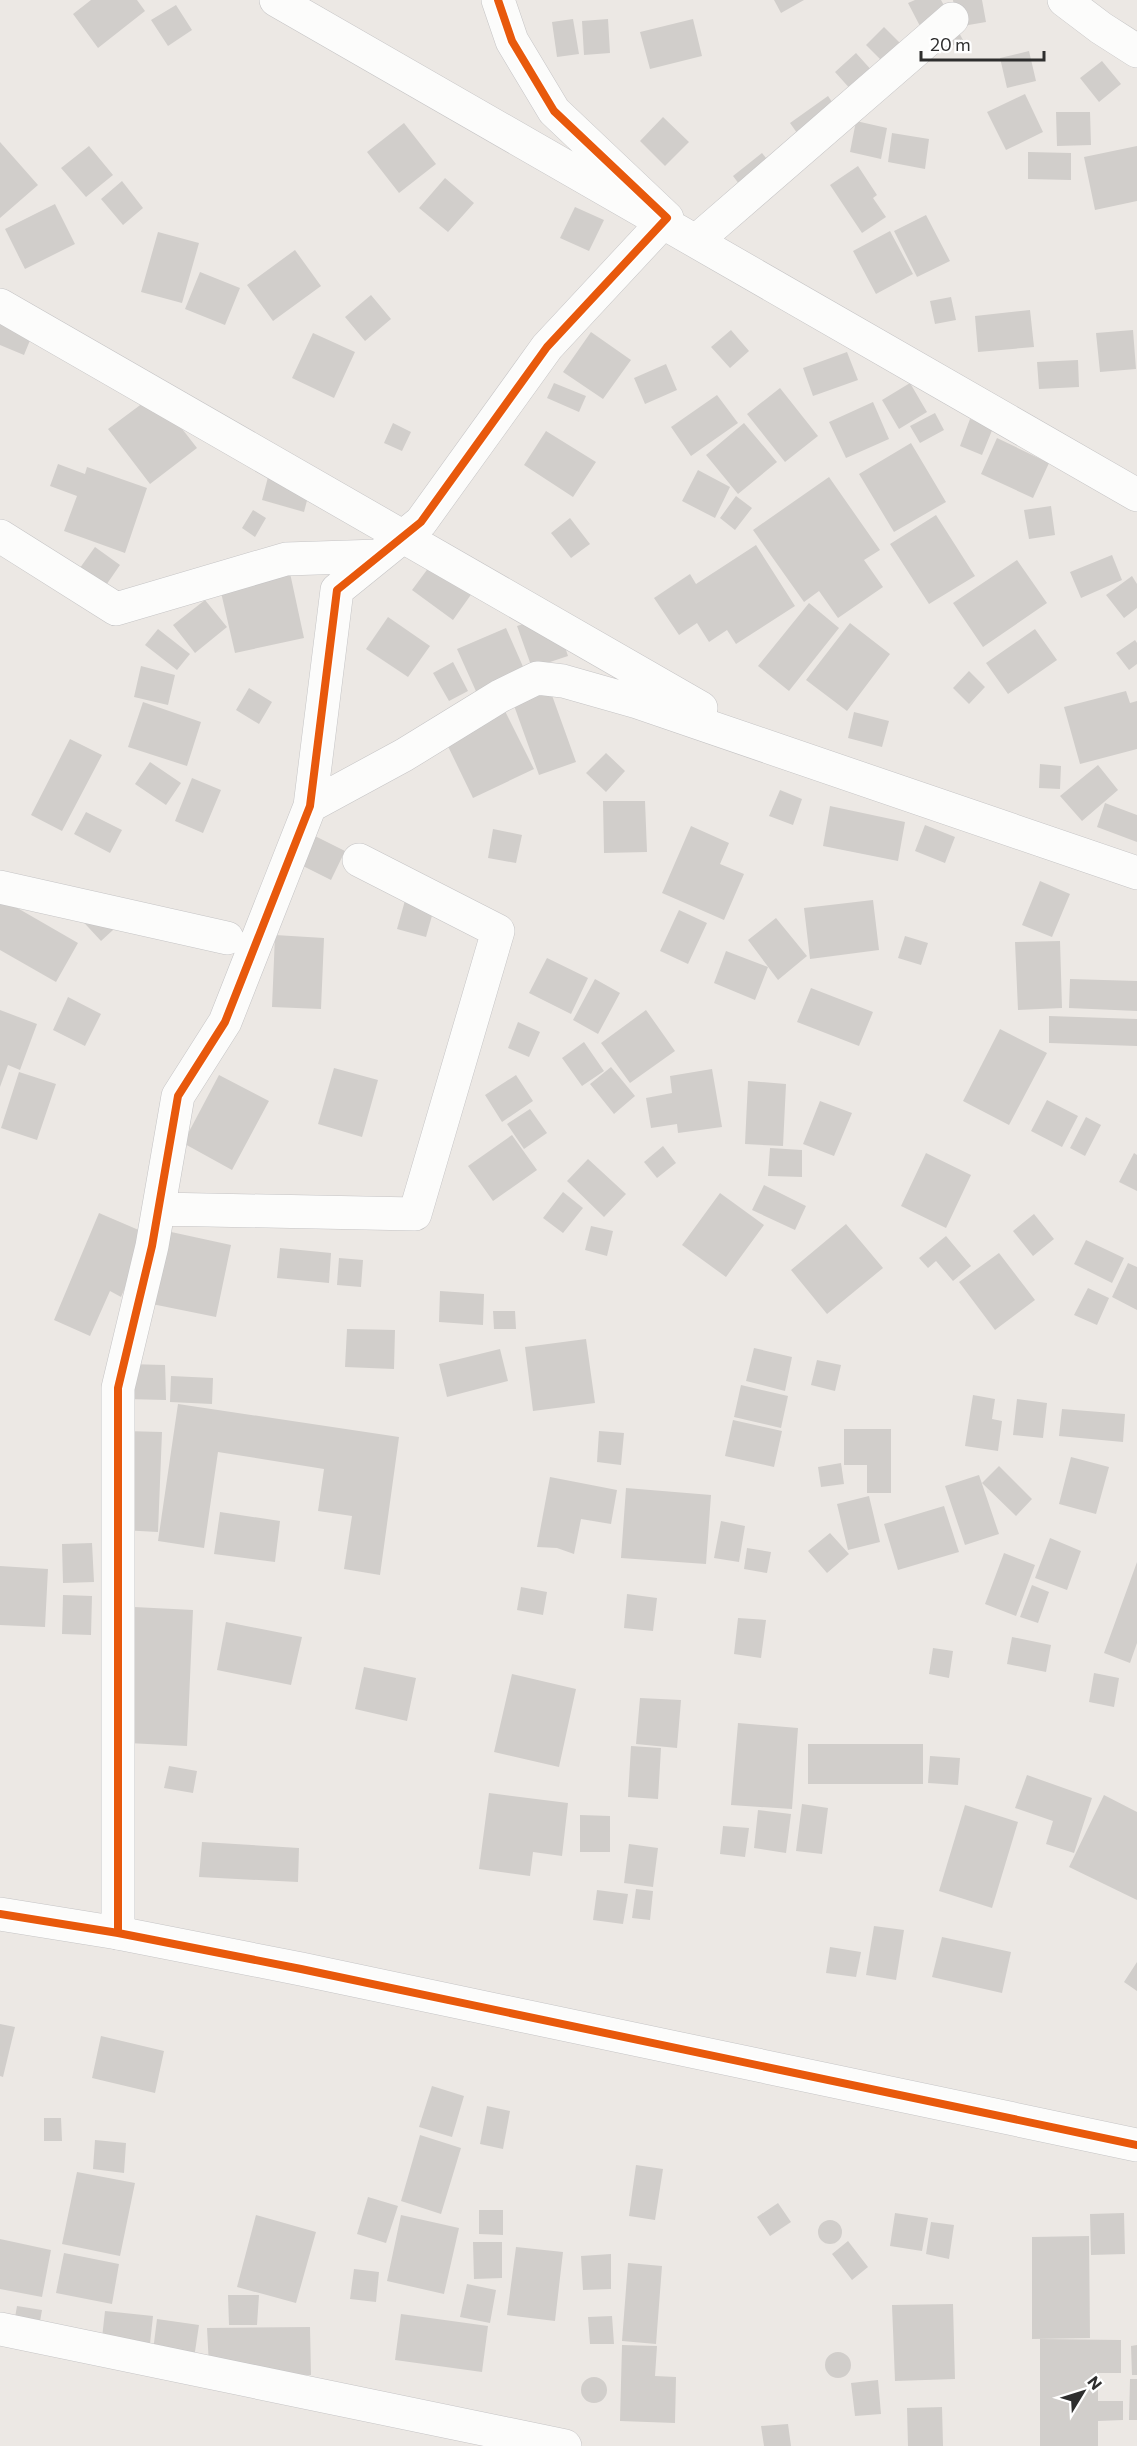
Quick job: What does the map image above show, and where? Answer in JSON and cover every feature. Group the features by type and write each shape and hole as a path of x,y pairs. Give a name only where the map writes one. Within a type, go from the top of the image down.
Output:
{"street":[{"path":"276,0 1137,495"},
{"path":"118,1933 117,1388 152,1246 178,1096 225,1022 310,806 337,590 421,522 547,347 667,218 554,111 512,41 498,0"},
{"path":"1049,0 1101,28 1137,51"},
{"path":"1064,0 1101,28"},
{"path":"696,242 952,19"},
{"path":"0,305 771,748"},
{"path":"0,536 116,609 286,559 379,556"},
{"path":"310,806 404,754 500,696 537,678 563,681 637,702 1137,873"},
{"path":"159,1209 415,1214 498,931 359,860"},
{"path":"0,887 227,938"},
{"path":"0,1914 118,1933 1137,2145"},
{"path":"0,2329 565,2446"}],"building":[{"path":"91,0 137,0 145,11 98,48 73,14"},
{"path":"774,0 804,0 781,13"},
{"path":"915,0 941,0 963,40 935,55 908,3"},
{"path":"953,0 982,0 986,22 957,27"},
{"path":"176,5 192,30 168,46 151,20"},
{"path":"573,19 579,54 557,57 552,22"},
{"path":"608,19 610,53 584,55 582,21"},
{"path":"693,19 702,56 650,69 640,32"},
{"path":"884,27 903,46 885,64 866,45"},
{"path":"1029,51 1036,81 1007,88 1000,58"},
{"path":"856,53 874,73 853,92 835,72"},
{"path":"1102,61 1121,84 1099,102 1080,78"},
{"path":"1025,94 1043,132 1006,150 987,112"},
{"path":"828,96 850,128 812,154 790,123"},
{"path":"1056,112 1090,112 1091,145 1057,146"},
{"path":"663,117 689,142 665,166 640,141"},
{"path":"856,121 887,128 881,159 850,152"},
{"path":"404,123 436,164 399,193 367,152"},
{"path":"892,133 929,139 925,169 888,162"},
{"path":"0,142 38,185 0,218"},
{"path":"89,146 113,175 86,197 61,168"},
{"path":"1137,146 1137,201 1095,210 1084,157"},
{"path":"1028,152 1071,153 1071,180 1028,179"},
{"path":"762,153 785,182 755,205 733,176"},
{"path":"858,166 877,195 873,198 886,217 862,233 830,185"},
{"path":"445,178 474,203 448,232 419,208"},
{"path":"122,181 143,208 123,225 101,199"},
{"path":"55,204 75,244 25,269 5,229"},
{"path":"575,207 604,220 589,251 560,238"},
{"path":"926,215 950,261 917,277 894,231"},
{"path":"890,231 913,274 876,294 853,251"},
{"path":"158,232 199,243 182,303 141,292"},
{"path":"295,250 321,286 273,321 247,285"},
{"path":"200,272 240,288 225,325 185,309"},
{"path":"371,295 391,319 365,341 345,317"},
{"path":"951,297 956,320 935,324 930,301"},
{"path":"1030,310 1034,347 978,352 975,316"},
{"path":"0,320 33,333 24,355 0,345"},
{"path":"731,330 749,351 730,368 711,347"},
{"path":"1133,330 1136,369 1100,372 1096,333"},
{"path":"591,332 631,360 603,399 563,372"},
{"path":"313,333 355,352 334,398 292,378"},
{"path":"847,352 858,380 813,396 803,368"},
{"path":"1078,360 1079,387 1039,389 1037,362"},
{"path":"666,364 677,390 645,404 634,378"},
{"path":"554,383 586,396 579,412 547,398"},
{"path":"910,383 927,412 899,429 882,400"},
{"path":"780,388 818,436 785,462 747,414"},
{"path":"155,394 197,448 150,484 108,429"},
{"path":"717,395 738,423 691,456 671,427"},
{"path":"873,402 889,439 846,458 829,422"},
{"path":"935,413 944,430 920,443 910,426"},
{"path":"970,419 993,428 982,455 960,446"},
{"path":"393,423 411,432 402,451 384,443"},
{"path":"744,423 777,462 738,494 706,455"},
{"path":"546,431 596,462 573,497 524,465"},
{"path":"997,438 1049,463 1033,498 981,474"},
{"path":"911,443 946,502 894,532 859,474"},
{"path":"273,458 315,470 304,512 262,500"},
{"path":"58,464 85,474 87,467 147,488 125,553 64,531 77,496 50,486"},
{"path":"698,470 730,487 715,518 682,501"},
{"path":"829,477 880,550 864,560 883,587 838,618 819,591 804,602 753,530"},
{"path":"736,496 752,508 735,530 720,518"},
{"path":"1051,506 1055,535 1029,539 1024,510"},
{"path":"253,510 266,518 255,537 242,528"},
{"path":"936,515 975,576 929,604 890,544"},
{"path":"570,518 590,544 571,558 551,533"},
{"path":"756,545 795,606 736,644 727,630 709,642 697,623 679,635 654,598 690,574 696,584"},
{"path":"95,547 120,565 102,591 77,572"},
{"path":"1112,555 1122,580 1081,598 1070,572"},
{"path":"435,559 475,589 453,620 412,590"},
{"path":"1017,560 1047,603 983,647 953,603"},
{"path":"290,573 304,638 235,653 220,588"},
{"path":"1132,576 1137,584 1137,608 1124,618 1106,595"},
{"path":"205,600 227,627 195,653 173,625"},
{"path":"809,603 839,628 789,691 758,666"},
{"path":"554,614 568,656 532,668 517,626"},
{"path":"388,617 430,646 408,677 366,649"},
{"path":"850,623 890,654 847,711 806,680"},
{"path":"506,628 528,678 479,698 457,649"},
{"path":"158,629 190,654 177,670 145,645"},
{"path":"1035,629 1057,660 1008,694 986,663"},
{"path":"1135,640 1137,664 1129,670 1116,653"},
{"path":"453,662 468,691 449,701 433,673"},
{"path":"141,666 175,675 168,705 134,697"},
{"path":"969,671 985,687 969,704 953,688"},
{"path":"549,687 576,762 539,775 512,700"},
{"path":"249,688 272,702 259,724 236,710"},
{"path":"1126,691 1130,703 1137,701 1137,749 1080,764 1064,707"},
{"path":"143,702 201,722 187,766 128,747"},
{"path":"502,705 534,769 473,798 442,734"},
{"path":"854,712 889,721 882,747 848,738"},
{"path":"70,739 102,755 62,831 31,815"},
{"path":"606,753 625,771 606,792 586,773"},
{"path":"150,762 181,783 166,805 135,784"},
{"path":"1040,764 1061,766 1060,789 1039,788"},
{"path":"1098,765 1118,790 1082,821 1060,796"},
{"path":"192,778 221,790 203,833 175,821"},
{"path":"780,790 802,799 793,825 769,816"},
{"path":"603,801 645,801 647,852 604,853"},
{"path":"1105,803 1137,815 1137,842 1097,827"},
{"path":"830,806 905,822 898,861 823,846"},
{"path":"86,812 122,830 110,853 74,834"},
{"path":"925,825 955,837 945,863 915,851"},
{"path":"691,826 729,843 720,864 744,874 724,920 662,893"},
{"path":"493,829 522,835 516,863 488,858"},
{"path":"313,835 345,851 331,880 299,864"},
{"path":"1040,881 1070,894 1052,937 1022,925"},
{"path":"406,897 435,905 426,937 397,929"},
{"path":"0,898 78,943 56,982 0,950"},
{"path":"873,900 879,950 810,959 804,908"},
{"path":"679,910 707,923 688,964 660,951"},
{"path":"76,914 125,919 101,941"},
{"path":"776,918 807,956 778,980 748,940"},
{"path":"275,935 324,938 321,1009 272,1007"},
{"path":"905,936 928,943 921,965 898,958"},
{"path":"1060,941 1062,1008 1018,1010 1015,942"},
{"path":"726,951 768,967 755,1000 714,983"},
{"path":"547,958 588,978 571,1014 529,993"},
{"path":"595,979 620,993 598,1034 573,1020"},
{"path":"1070,979 1137,981 1137,1011 1069,1008"},
{"path":"811,988 873,1012 859,1046 797,1022"},
{"path":"68,997 101,1014 85,1046 53,1030"},
{"path":"0,1010 37,1024 20,1070 8,1065 0,1087"},
{"path":"646,1010 675,1051 630,1083 601,1043"},
{"path":"1049,1016 1137,1019 1137,1046 1049,1043"},
{"path":"518,1022 540,1032 529,1057 508,1048"},
{"path":"1000,1029 1047,1053 1009,1125 963,1101"},
{"path":"584,1042 604,1071 582,1086 562,1058"},
{"path":"611,1067 635,1096 614,1114 590,1084"},
{"path":"334,1068 378,1080 362,1137 318,1124"},
{"path":"712,1069 722,1127 678,1133 677,1124 651,1128 646,1098 672,1093 670,1076"},
{"path":"19,1072 56,1084 37,1140 1,1128"},
{"path":"219,1075 269,1101 232,1170 183,1143"},
{"path":"516,1075 533,1101 502,1122 485,1095"},
{"path":"748,1081 786,1084 783,1146 745,1144"},
{"path":"1047,1100 1078,1116 1062,1147 1031,1131"},
{"path":"820,1101 852,1113 834,1156 803,1144"},
{"path":"530,1109 547,1133 524,1149 507,1124"},
{"path":"1086,1117 1101,1125 1085,1156 1070,1148"},
{"path":"512,1135 537,1170 493,1201 468,1166"},
{"path":"663,1146 676,1163 657,1178 644,1162"},
{"path":"770,1148 802,1150 802,1177 768,1176"},
{"path":"926,1153 971,1175 946,1228 901,1206"},
{"path":"1134,1153 1137,1155 1137,1191 1119,1182"},
{"path":"588,1159 626,1194 604,1217 567,1181"},
{"path":"764,1185 806,1206 795,1230 752,1210"},
{"path":"563,1192 583,1208 563,1233 543,1218"},
{"path":"720,1193 764,1225 726,1277 682,1245"},
{"path":"99,1213 148,1234 121,1297 110,1291 90,1336 54,1320"},
{"path":"1034,1214 1054,1239 1033,1256 1013,1231"},
{"path":"846,1224 883,1268 827,1314 791,1270"},
{"path":"591,1226 613,1231 607,1256 585,1250"},
{"path":"162,1230 231,1245 216,1317 147,1303"},
{"path":"946,1236 971,1266 953,1281 936,1261 928,1268 919,1258"},
{"path":"1086,1240 1124,1258 1112,1283 1074,1264"},
{"path":"280,1248 331,1253 329,1283 277,1278"},
{"path":"999,1253 1035,1300 995,1330 959,1282"},
{"path":"339,1258 363,1260 361,1287 337,1285"},
{"path":"1128,1263 1137,1267 1137,1310 1112,1297"},
{"path":"1088,1288 1109,1298 1097,1325 1074,1315"},
{"path":"440,1291 484,1294 483,1325 439,1322"},
{"path":"493,1311 515,1311 516,1329 494,1329"},
{"path":"347,1329 395,1330 394,1369 345,1367"},
{"path":"586,1339 595,1403 533,1411 525,1347"},
{"path":"754,1348 792,1357 785,1391 746,1381"},
{"path":"500,1349 508,1381 447,1397 439,1364"},
{"path":"817,1360 841,1365 835,1391 811,1385"},
{"path":"128,1364 165,1365 166,1400 127,1399"},
{"path":"171,1376 213,1378 212,1404 170,1402"},
{"path":"741,1385 788,1396 781,1428 734,1417"},
{"path":"973,1395 995,1399 992,1419 1002,1421 998,1451 965,1446"},
{"path":"1017,1399 1047,1403 1043,1438 1013,1435"},
{"path":"178,1404 399,1437 380,1575 344,1569 352,1516 318,1511 324,1469 218,1452 204,1548 158,1541"},
{"path":"1062,1409 1125,1414 1123,1442 1059,1436"},
{"path":"733,1420 782,1431 774,1467 725,1456"},
{"path":"844,1429 891,1429 891,1493 867,1493 867,1465 844,1465"},
{"path":"125,1431 162,1432 158,1532 121,1530"},
{"path":"599,1431 624,1433 621,1465 597,1462"},
{"path":"1071,1457 1109,1467 1096,1514 1059,1504"},
{"path":"841,1463 844,1484 821,1487 818,1467"},
{"path":"999,1466 1032,1499 1016,1516 982,1483"},
{"path":"979,1475 999,1534 965,1545 945,1486"},
{"path":"550,1477 617,1490 611,1524 581,1519 574,1554 557,1548 537,1547"},
{"path":"626,1488 711,1495 706,1564 621,1558"},
{"path":"869,1496 880,1542 848,1550 837,1504"},
{"path":"944,1506 959,1552 898,1570 884,1524"},
{"path":"220,1512 280,1521 275,1562 214,1554"},
{"path":"721,1521 745,1526 739,1562 714,1558"},
{"path":"830,1533 849,1554 827,1573 808,1551"},
{"path":"1050,1538 1081,1551 1067,1590 1035,1578"},
{"path":"92,1543 94,1582 63,1583 62,1544"},
{"path":"747,1548 771,1552 767,1573 744,1569"},
{"path":"1004,1553 1035,1565 1016,1616 985,1604"},
{"path":"1137,1562 1137,1643 1130,1663 1104,1653"},
{"path":"0,1566 48,1569 45,1627 0,1625"},
{"path":"1032,1585 1049,1592 1038,1623 1020,1617"},
{"path":"521,1587 547,1592 543,1615 517,1610"},
{"path":"627,1594 657,1598 653,1631 624,1628"},
{"path":"63,1595 92,1596 91,1635 62,1634"},
{"path":"134,1607 193,1610 187,1746 128,1743"},
{"path":"738,1618 766,1620 761,1658 734,1654"},
{"path":"226,1622 302,1637 291,1685 217,1670"},
{"path":"1012,1637 1051,1645 1046,1672 1007,1664"},
{"path":"933,1648 953,1651 949,1678 929,1674"},
{"path":"364,1667 416,1678 407,1721 355,1709"},
{"path":"1094,1673 1119,1678 1114,1707 1089,1702"},
{"path":"512,1674 576,1689 559,1767 494,1752"},
{"path":"640,1698 681,1700 677,1748 636,1744"},
{"path":"738,1723 798,1728 792,1809 731,1805"},
{"path":"808,1744 923,1744 923,1784 808,1784"},
{"path":"631,1746 661,1748 658,1799 628,1797"},
{"path":"930,1756 960,1758 958,1785 928,1783"},
{"path":"169,1766 197,1771 193,1793 164,1788"},
{"path":"1027,1775 1092,1798 1074,1853 1046,1844 1053,1821 1015,1808"},
{"path":"489,1793 568,1803 562,1856 533,1852 530,1876 479,1869"},
{"path":"1104,1795 1137,1812 1137,1900 1069,1867"},
{"path":"802,1804 828,1808 822,1854 796,1851"},
{"path":"965,1805 1018,1822 992,1908 939,1891"},
{"path":"758,1810 791,1814 786,1853 754,1848"},
{"path":"580,1815 610,1816 610,1852 580,1852"},
{"path":"723,1826 749,1828 745,1857 720,1854"},
{"path":"202,1842 299,1848 298,1882 199,1877"},
{"path":"629,1844 658,1848 653,1887 624,1883"},
{"path":"636,1889 653,1891 650,1920 632,1918"},
{"path":"597,1890 628,1894 623,1924 593,1920"},
{"path":"874,1926 904,1930 896,1980 866,1975"},
{"path":"942,1937 1011,1952 1002,1993 932,1977"},
{"path":"830,1947 861,1952 856,1977 826,1973"},
{"path":"1137,1962 1137,1991 1124,1982"},
{"path":"0,2024 15,2027 3,2077 0,2076"},
{"path":"101,2036 164,2051 155,2093 92,2078"},
{"path":"432,2086 464,2096 452,2137 419,2127"},
{"path":"487,2106 510,2111 503,2149 480,2144"},
{"path":"44,2118 61,2118 62,2141 44,2141"},
{"path":"420,2135 461,2148 441,2214 401,2201"},
{"path":"95,2140 126,2143 124,2173 93,2169"},
{"path":"636,2165 663,2169 655,2220 629,2216"},
{"path":"77,2172 135,2183 120,2256 62,2244"},
{"path":"368,2197 398,2206 386,2243 357,2234"},
{"path":"778,2203 791,2222 770,2236 757,2217"},
{"path":"479,2210 503,2210 503,2235 479,2234"},
{"path":"895,2213 928,2218 922,2251 890,2246"},
{"path":"1124,2213 1125,2254 1091,2255 1090,2214"},
{"path":"256,2215 316,2232 296,2303 237,2287"},
{"path":"401,2215 459,2228 444,2294 387,2281"},
{"path":"830,2220 838,2224 842,2232 838,2240 830,2244 822,2240 818,2232 822,2224"},
{"path":"931,2222 954,2225 949,2259 926,2254"},
{"path":"1089,2236 1090,2338 1032,2339 1032,2237"},
{"path":"0,2239 51,2250 42,2297 0,2289"},
{"path":"848,2241 868,2267 852,2280 832,2254"},
{"path":"473,2242 502,2242 502,2278 474,2279"},
{"path":"516,2247 563,2252 555,2321 507,2315"},
{"path":"64,2253 119,2264 112,2304 56,2293"},
{"path":"611,2254 611,2289 583,2290 581,2256"},
{"path":"628,2263 662,2266 656,2344 622,2341"},
{"path":"354,2269 379,2272 376,2302 350,2299"},
{"path":"467,2284 496,2290 490,2323 460,2317"},
{"path":"228,2295 259,2295 257,2325 229,2325"},
{"path":"953,2304 955,2379 895,2381 892,2305"},
{"path":"17,2306 42,2310 38,2333 13,2329"},
{"path":"105,2311 153,2316 149,2353 101,2347"},
{"path":"401,2314 488,2326 482,2372 395,2360"},
{"path":"612,2316 614,2344 590,2344 588,2317"},
{"path":"157,2319 199,2325 193,2365 152,2359"},
{"path":"310,2327 311,2375 244,2374 209,2366 207,2328"},
{"path":"1040,2339 1121,2340 1121,2373 1098,2373 1098,2401 1123,2401 1123,2420 1098,2421 1098,2446 1040,2446"},
{"path":"622,2345 657,2346 655,2376 676,2377 675,2423 620,2421"},
{"path":"1137,2345 1137,2375 1132,2375 1131,2346"},
{"path":"838,2352 847,2356 851,2365 847,2374 838,2378 829,2374 825,2365 829,2356"},
{"path":"594,2377 603,2381 607,2390 603,2399 594,2403 585,2399 581,2390 585,2381"},
{"path":"1130,2379 1137,2379 1137,2420 1129,2420"},
{"path":"878,2380 881,2414 855,2416 851,2383"},
{"path":"942,2407 943,2446 908,2446 907,2408"},
{"path":"788,2424 791,2446 764,2446 761,2426"}],"cycle path":[{"path":"118,1933 118,1388 152,1246 178,1096 225,1022 310,806 337,590 421,522 547,347 667,218 554,111 512,41 498,0"},
{"path":"0,1914 118,1933 301,1969 1137,2145"}]}
